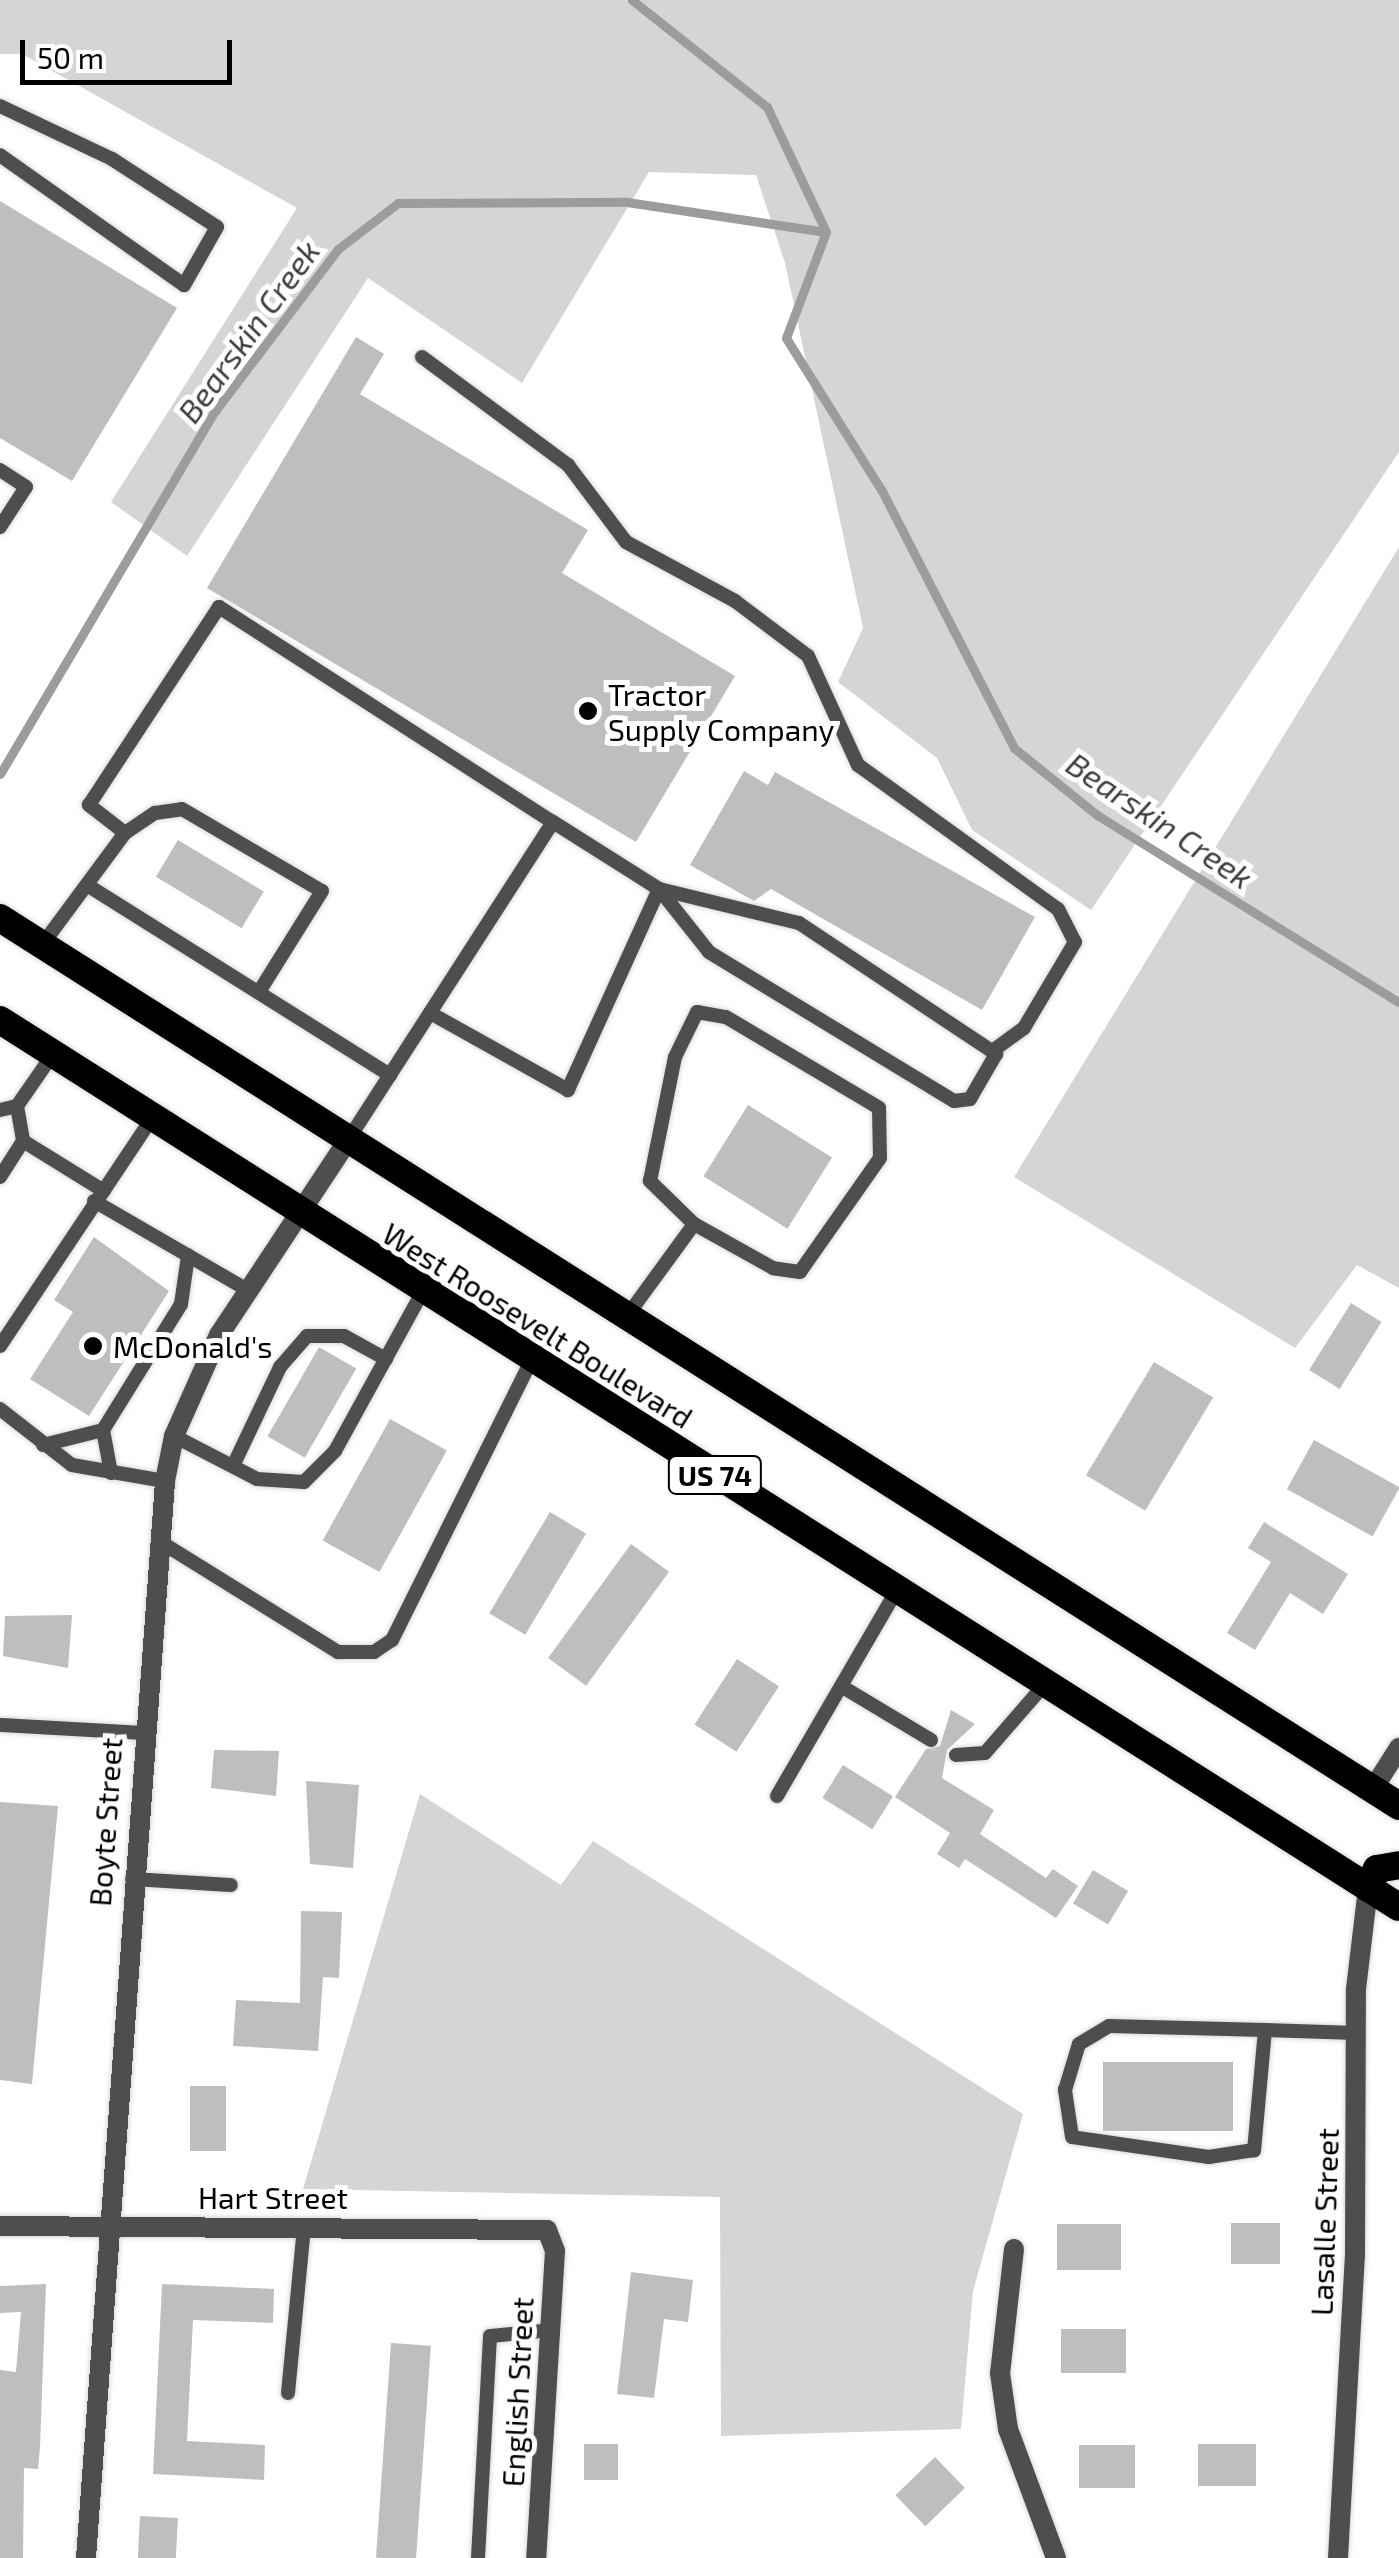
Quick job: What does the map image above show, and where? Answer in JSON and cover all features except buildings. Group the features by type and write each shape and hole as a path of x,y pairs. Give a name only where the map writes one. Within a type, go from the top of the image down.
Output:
{"highway":[{"name":"West Roosevelt Boulevard","path":"0,918 1399,1806"},
{"name":"West Roosevelt Boulevard","path":"0,1020 298,1213 1399,1907"},
{"path":"1368,1888 1377,1868 1399,1865"}],"street":[{"name":"Boyte Street","path":"86,2558 141,1733 164,1481 174,1436 246,1289 348,1140"},
{"path":"1372,1789 1399,1748"},
{"name":"Lasalle Street","path":"1338,2558 1356,2033 1368,1888"},
{"name":"Hart Street","path":"0,2226 547,2230"},
{"name":"English Street","path":"536,2558 555,2251 547,2230"},
{"path":"1014,2249 1000,2373 1008,2429 1056,2558"}],"lane":[{"path":"0,106 112,159 218,226 184,285 0,155"},
{"path":"422,357 568,465 626,542 735,601 808,656 858,766 1058,909 1075,942 1024,1028 995,1050 970,1100 954,1101 709,952 659,888"},
{"path":"0,470 26,487 0,527"},
{"path":"126,833 89,804 218,607 659,888 791,918 995,1050"},
{"path":"38,942 126,833 155,812 182,809 322,891 258,992"},
{"path":"348,1140 553,822"},
{"path":"87,885 390,1075"},
{"path":"430,1013 568,1090 659,888"},
{"path":"697,1012 726,1017 880,1108 880,1158 800,1272 774,1268 694,1224 650,1181 675,1058 697,1012"},
{"path":"0,1176 22,1141 17,1106 42,1047"},
{"path":"0,1110 17,1106"},
{"path":"0,1346 152,1118"},
{"path":"22,1141 188,1256 246,1289"},
{"path":"627,1316 694,1224"},
{"path":"112,1473 103,1430 181,1304 188,1256"},
{"path":"174,1436 280,1485 304,1482 335,1451 423,1290"},
{"path":"233,1466 280,1368 307,1336 344,1336 386,1359"},
{"path":"159,1540 338,1652 374,1652 392,1640 532,1359"},
{"path":"0,1408 72,1465 164,1481"},
{"path":"43,1445 103,1430"},
{"path":"776,1796 897,1590"},
{"path":"956,1755 985,1754 1045,1684"},
{"path":"842,1686 932,1740"},
{"path":"0,1725 141,1733"},
{"path":"132,1880 231,1885"},
{"path":"1265,2030 1254,2150 1209,2157 1072,2137 1065,2090 1079,2044 1109,2026 1265,2030 1356,2033"},
{"path":"288,2393 304,2226"},
{"path":"478,2558 490,2336 550,2330"}],"shaded area":[{"path":"0,0 1399,0 1399,452 1091,910 972,830 937,758 838,682 863,628 785,263 756,175 649,172 522,383 368,278 187,556 111,502 297,208 22,54 0,54"},
{"path":"1399,547 1399,1288 1357,1265 1295,1348 1014,1177"},
{"path":"420,1794 561,1885 593,1841 1023,2114 973,2291 961,2429 721,2436 720,2197 303,2189"}],"waterway":[{"path":"632,0 767,107 826,232 786,338 882,491 1014,748 1097,815 1399,1002"},
{"name":"Bearskin Creek","path":"0,774 215,411 338,249 398,203 627,202 826,232"}],"place":[{"name":"Tractor Supply Company","path":"588,711"},
{"name":"McDonald's","path":"93,1346"}]}
